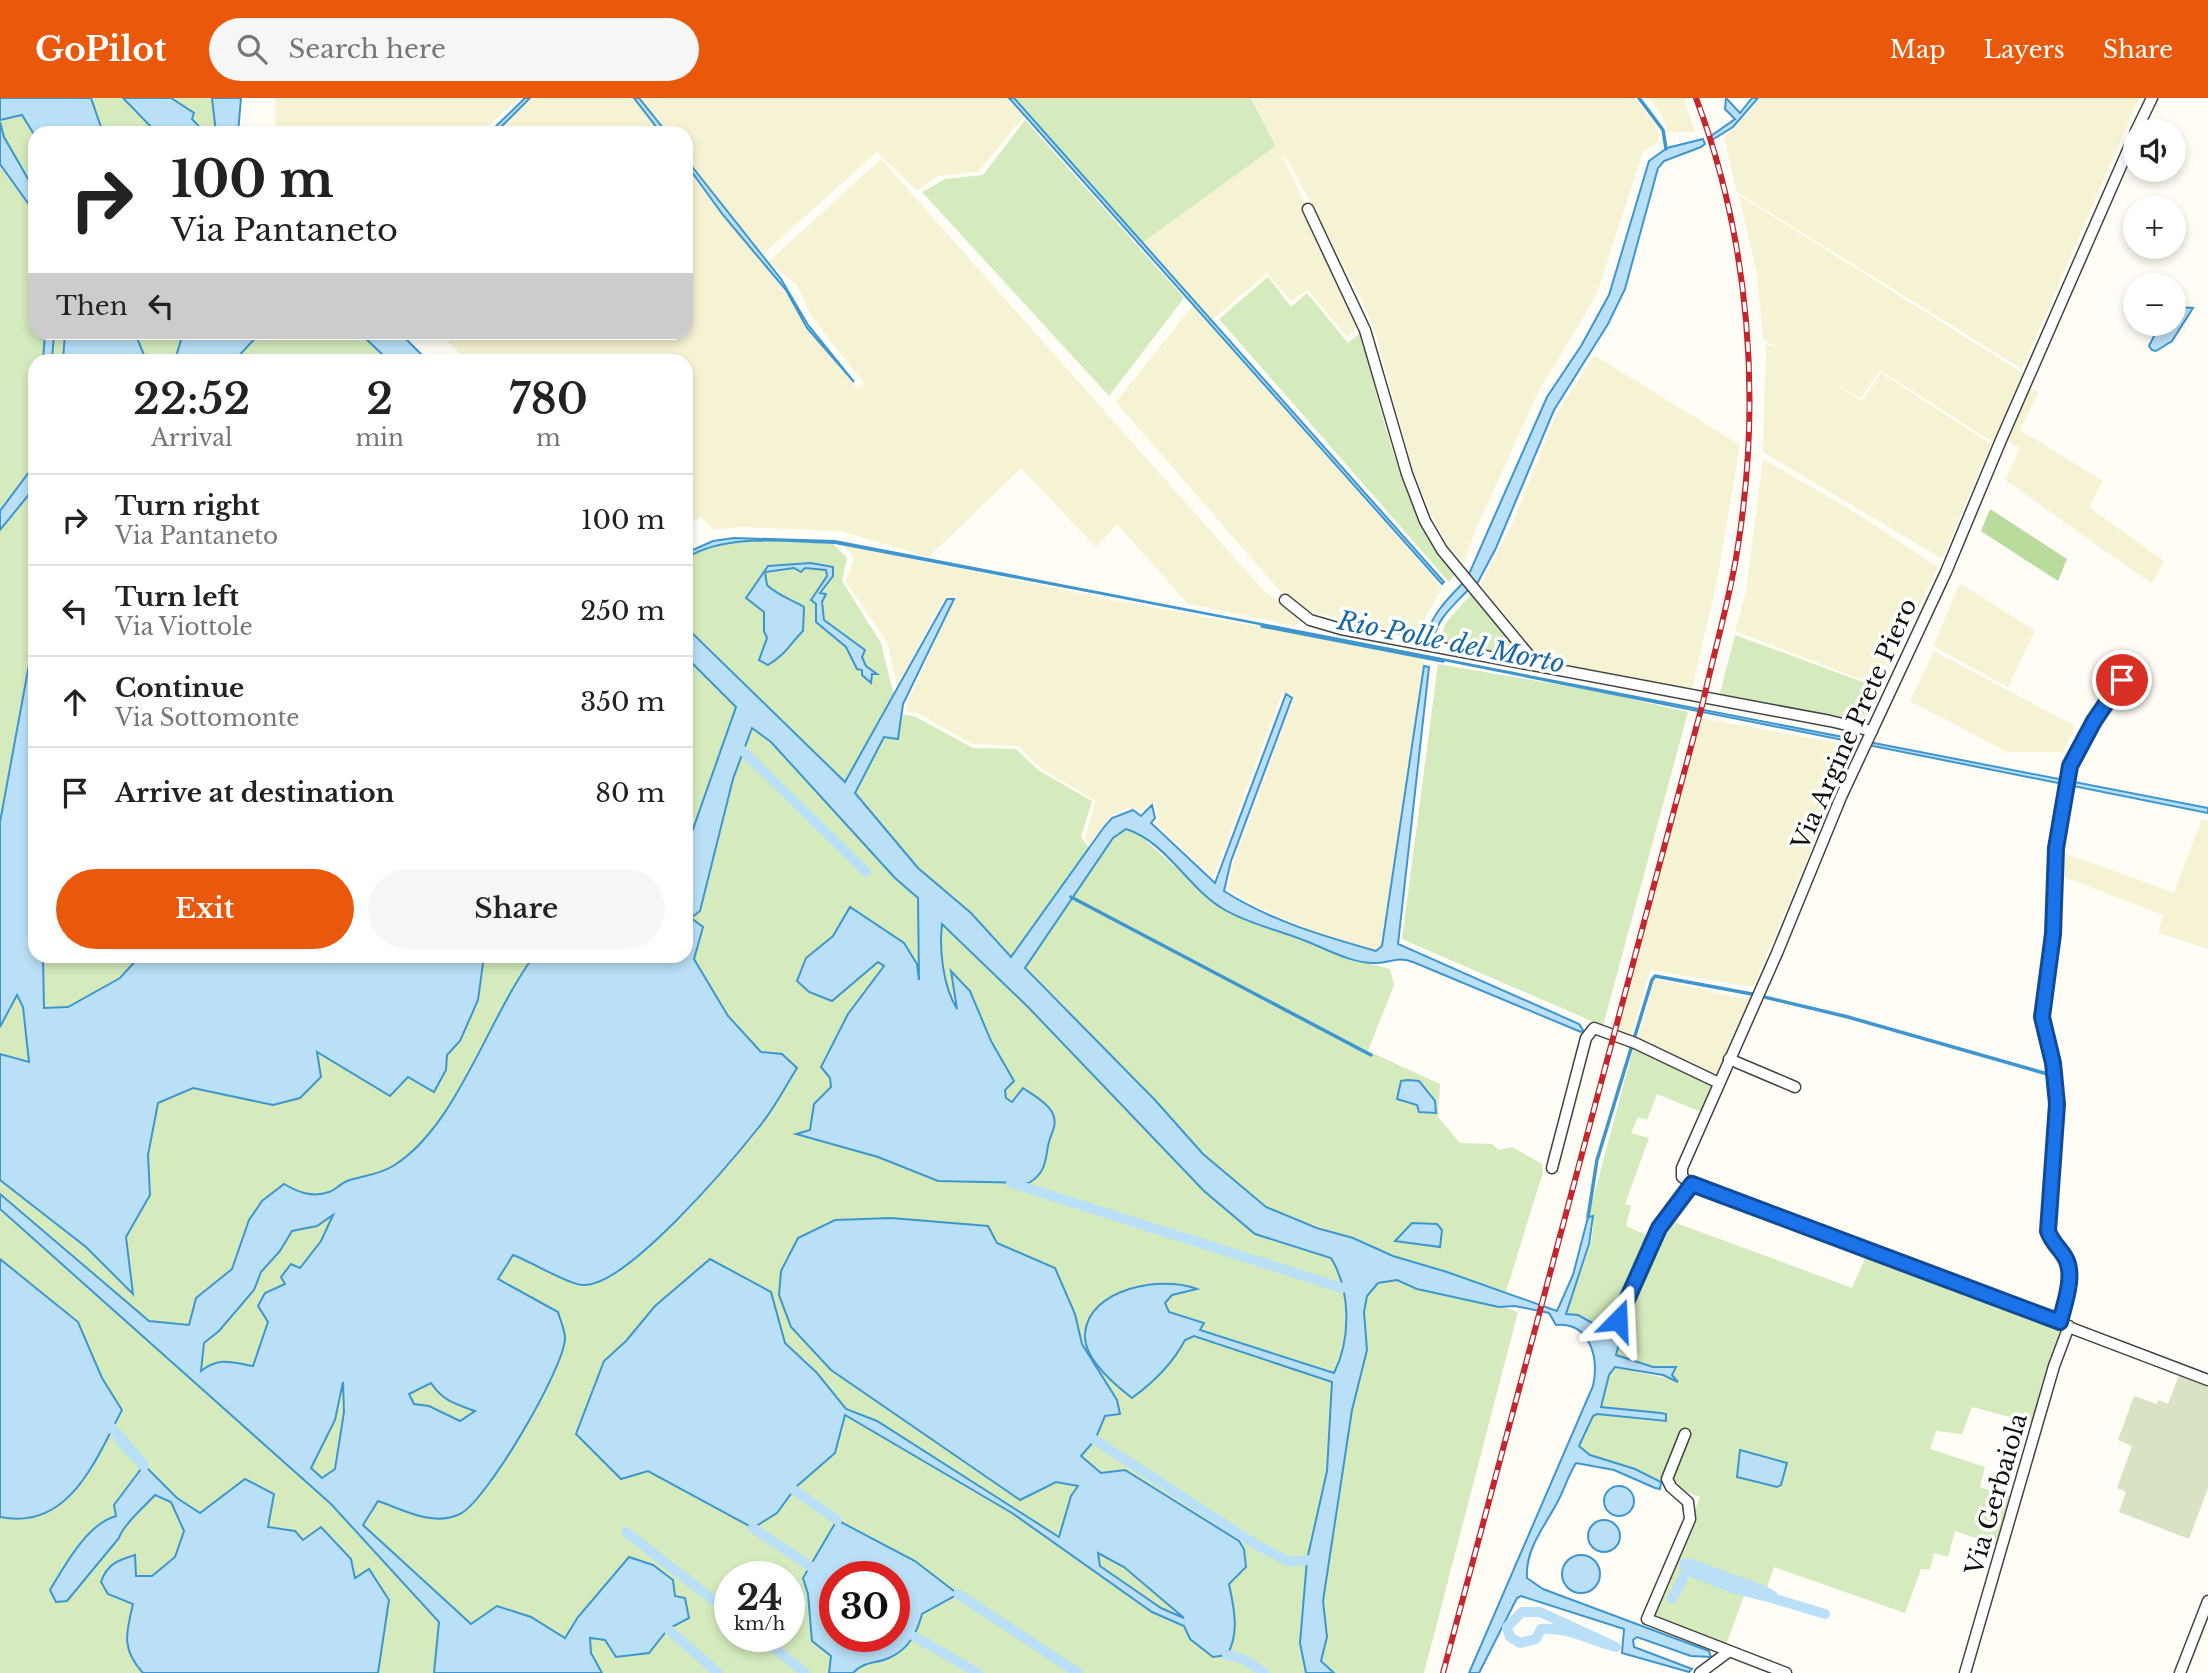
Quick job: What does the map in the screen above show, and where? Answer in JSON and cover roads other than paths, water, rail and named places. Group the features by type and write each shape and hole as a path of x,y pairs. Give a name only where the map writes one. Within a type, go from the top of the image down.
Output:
{"street":[{"name":"Via Argine Prete Piero","path":"2142,119 2152,98"},
{"name":"Via Argine Prete Piero","path":"1692,1184 1682,1177 1682,1168 1841,797 1946,572 2123,163"},
{"path":"1308,209 1365,330 1407,474 1425,521 1441,550 1537,666"},
{"path":"1285,600 1310,620 1341,629 1830,720 1871,733"},
{"name":"Via Gerbaiola","path":"1965,1673 2064,1324 2069,1276 2067,1260 2053,1245 2048,1231 2057,1104 2053,1063 2042,1017 2053,934 2054,868 2070,766 2094,721 2122,680"},
{"path":"1552,1168 1586,1038 1594,1028 1719,1083"},
{"path":"1729,1059 1795,1087"},
{"path":"1618,1320 1659,1228 1692,1184 2208,1380"},
{"path":"1685,1434 1667,1479 1671,1487 1688,1502 1690,1519 1647,1619 1786,1673"},
{"path":"2180,1673 2208,1601"},
{"path":"1700,1673 1728,1652"}],"water":[{"path":"0,98 91,98 101,126 29,126 22,115 0,120"},
{"path":"123,98 171,98 194,113 192,119 198,126 150,126"},
{"path":"212,98 241,98 239,126 215,126"},
{"path":"525,98 530,98 502,126 496,126"},
{"path":"634,98 639,98 661,126 656,126"},
{"path":"1009,98 1014,98 1444,582 1442,584"},
{"path":"1726,98 1740,113 1752,98 1758,98 1733,127 1712,140 1711,136 1735,119 1725,109"},
{"path":"0,122 4,137 28,179 28,203 0,164"},
{"path":"1703,139 1705,144 1701,147 1664,161 1658,168 1625,289 1608,324 1554,410 1496,548 1477,584 1469,574 1547,397 1581,346 1609,295 1649,161 1667,148"},
{"path":"693,168 781,279 808,325 854,382 807,328 786,290 723,215 693,174"},
{"path":"2186,308 2193,308 2186,319"},
{"path":"2154,336 2175,336 2156,351 2149,346"},
{"path":"44,340 53,340 52,354 43,354"},
{"path":"64,340 138,340 144,354 63,354"},
{"path":"181,340 254,340 241,354 177,354"},
{"path":"367,340 407,340 421,354 382,354"},
{"path":"28,473 28,496 0,530 0,511"},
{"path":"734,538 835,541 2208,808 2208,813 1343,640 835,543 759,540 720,545 693,555 693,550 713,541"},
{"path":"811,563 833,567 833,576 820,593 826,594 822,602 824,620 865,650 862,657 866,666 877,674 872,674 871,683 862,675 862,670 857,669 846,647 816,622 816,604 811,600 827,576 826,570 805,568 801,572 794,568 765,572 767,585 804,607 803,631 768,665 759,660 767,638 764,631 764,612 746,598 768,566"},
{"path":"1463,583 1469,589 1440,622 1434,637 1435,645 1427,643 1427,635 1434,618"},
{"path":"947,599 954,599 903,704 898,739 884,737 855,793 918,868 971,913 1011,957 1104,827 1112,818 1133,810 1141,816 1152,805 1155,818 1151,823 1215,883 1286,694 1292,698 1231,861 1224,891 1279,919 1376,951 1382,946 1424,666 1429,667 1398,944 1579,1024 1583,1030 1581,1032 1413,962 1402,960 1376,963 1355,960 1242,918 1225,910 1200,891 1154,844 1126,829 1113,838 1025,968 1155,1100 1203,1154 1266,1207 1317,1228 1353,1238 1393,1256 1557,1311 1573,1275 1588,1217 1593,1216 1589,1244 1566,1314 1578,1315 1598,1326 1609,1319 1609,1337 1619,1344 1616,1355 1653,1367 1676,1367 1672,1375 1678,1382 1663,1375 1615,1367 1609,1375 1601,1407 1666,1414 1666,1421 1597,1414 1593,1416 1579,1446 1590,1455 1635,1469 1661,1482 1660,1489 1614,1470 1576,1463 1532,1548 1527,1578 1543,1589 1709,1651 1711,1657 1691,1656 1637,1637 1633,1640 1634,1647 1692,1669 1689,1672 1622,1653 1624,1629 1521,1596 1517,1598 1479,1673 1469,1673 1593,1386 1593,1354 1585,1336 1577,1329 1556,1325 1549,1313 1515,1306 1499,1307 1417,1289 1397,1280 1378,1283 1367,1296 1364,1312 1367,1350 1352,1410 1323,1601 1327,1637 1321,1661 1334,1673 1306,1673 1300,1643 1307,1560 1327,1471 1332,1382 1194,1336 1185,1340 1162,1372 1132,1398 1109,1378 1095,1361 1089,1352 1085,1334 1089,1318 1113,1296 1147,1285 1183,1285 1197,1289 1172,1295 1165,1303 1169,1312 1204,1323 1200,1330 1334,1373 1344,1345 1346,1315 1342,1285 1331,1258 1255,1234 1204,1191 1028,1007 942,924 942,956 948,990 957,1009 951,971 970,991 991,1041 1014,1081 1005,1090 1006,1098 1012,1102 1023,1088 1044,1103 1053,1114 1054,1126 1041,1171 1029,1183 938,1181 878,1157 796,1134 810,1130 814,1104 831,1087 830,1078 821,1067 848,1014 884,966 878,962 832,1001 809,992 797,981 806,958 833,936 850,907 904,943 917,964 919,980 918,898 895,878 771,742 752,728 733,779 700,911 693,916 693,829 736,707 693,664 693,634 845,782"},
{"path":"28,670 28,963 43,963 44,1008 68,1007 120,978 134,963 483,963 478,1000 460,1041 447,1055 446,1070 434,1092 408,1077 390,1096 317,1052 321,1077 300,1098 273,1105 193,1088 158,1103 148,1155 150,1195 126,1237 133,1294 86,1247 0,1180 0,1054 29,1062 23,1007 17,995 0,1027 0,822"},
{"path":"693,920 703,927 694,959 728,1016 761,1052 782,1054 797,1068 764,1120 726,1167 650,1246 624,1267 601,1281 582,1285 567,1281 513,1255 498,1279 558,1312 565,1335 562,1353 539,1403 505,1461 472,1504 460,1514 450,1518 429,1518 378,1501 363,1525 471,1624 497,1606 531,1617 565,1638 578,1617 629,1557 653,1565 673,1580 675,1596 685,1598 689,1618 668,1629 649,1653 616,1657 605,1640 590,1638 591,1653 602,1673 434,1673 439,1622 331,1504 0,1209 0,1194 149,1321 189,1325 196,1298 232,1269 249,1220 262,1201 284,1184 305,1193 329,1192 347,1181 393,1166 416,1148 454,1098 529,963 693,963","holes":["333,1215 321,1241 300,1268 291,1264 281,1277 285,1284 265,1293 258,1306 268,1322 253,1366 220,1362 201,1371 204,1343 219,1331 254,1290 261,1272 280,1251 292,1231 317,1226","343,1382 344,1412 335,1469 322,1478 311,1468 335,1420","431,1383 445,1398 475,1411 460,1421 429,1406 414,1404 409,1394"]},
{"path":"1401,1081 1419,1081 1435,1101 1436,1113 1419,1112 1417,1105 1397,1099"},
{"path":"891,1218 988,1226 997,1243 1055,1268 1075,1314 1082,1344 1117,1400 1120,1414 1105,1416 1095,1440 1081,1456 1101,1473 1125,1470 1239,1541 1244,1549 1246,1567 1229,1584 1235,1629 1227,1655 1213,1657 1190,1639 1184,1626 1152,1612 1012,1513 845,1415 835,1453 796,1487 777,1513 753,1528 648,1471 621,1479 576,1434 604,1361 626,1341 655,1306 710,1259 771,1292 785,1343 817,1373 846,1409 877,1421 1059,1537 1071,1496 1078,1486 1056,1482 1020,1500 831,1370 791,1327 779,1295 781,1271 798,1238 835,1220","holes":["1098,1553 1124,1567 1184,1618 1161,1608 1100,1566"]},
{"path":"1412,1223 1437,1224 1442,1230 1440,1247 1395,1241"},
{"path":"0,1259 78,1322 102,1378 122,1410 90,1470 77,1488 62,1503 44,1513 24,1519 0,1517"},
{"path":"1740,1450 1787,1463 1781,1485 1777,1487 1737,1477"},
{"path":"144,1465 177,1498 200,1513 245,1479 274,1494 268,1527 295,1531 303,1540 321,1527 351,1559 355,1578 369,1569 389,1600 378,1673 143,1673 128,1648 133,1604 108,1594 101,1582 110,1567 129,1557 135,1555 136,1576 152,1576 175,1557 184,1531 171,1502 155,1495 67,1601 56,1602 50,1590 63,1569 86,1536 105,1520 116,1516 114,1505"},
{"path":"1619,1486 1630,1490 1634,1501 1630,1512 1619,1516 1608,1512 1604,1501 1608,1490"},
{"path":"837,1520 915,1561 958,1594 922,1614 910,1641 910,1561 819,1561 819,1647 812,1641 805,1575"},
{"path":"1604,1520 1615,1525 1620,1536 1615,1547 1604,1552 1593,1547 1588,1536 1593,1525"},
{"path":"1581,1555 1594,1561 1600,1574 1594,1587 1581,1593 1568,1587 1562,1574 1568,1561"},
{"path":"826,1652 899,1652 853,1673 829,1673 831,1656"}],"waterway":[{"path":"1639,98 1663,130 1666,149"},
{"name":"Rio Polle del Morto","path":"1262,626 1443,661"},
{"path":"743,751 866,872"},
{"path":"1071,897 1371,1055"},
{"path":"1588,1217 1597,1160 1655,976 1752,994 1848,1017 2051,1075"},
{"path":"1011,1183 1342,1288"},
{"path":"112,1428 144,1465 144,1466 123,1444 112,1428"},
{"path":"1095,1440 1255,1544 1289,1562 1307,1560"},
{"path":"794,1490 837,1520"},
{"path":"753,1528 811,1567"},
{"path":"626,1532 714,1601"},
{"path":"1688,1563 1762,1590 1773,1596 1772,1598 1735,1589 1687,1570 1684,1564 1688,1563"},
{"path":"1672,1599 1687,1570"},
{"path":"958,1594 1078,1673"},
{"path":"1772,1598 1825,1614"},
{"path":"1522,1612 1540,1612 1616,1647 1570,1632 1551,1629 1541,1629 1536,1639 1520,1643 1510,1637 1507,1627 1522,1612"},
{"path":"668,1629 718,1673"},
{"path":"915,1637 978,1673"},
{"path":"779,1652 805,1673"},
{"path":"1227,1655 1243,1659 1265,1673"}],"railway":[{"path":"1443,1673 1703,702 1737,552 1749,437 1746,322 1729,208 1696,98"}]}
